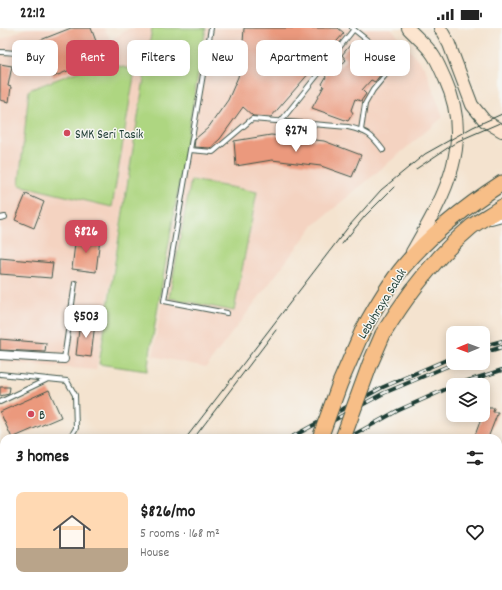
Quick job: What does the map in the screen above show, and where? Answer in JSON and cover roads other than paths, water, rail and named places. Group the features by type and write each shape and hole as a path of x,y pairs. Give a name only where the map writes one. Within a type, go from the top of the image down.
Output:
{"highway":[{"name":"Lebuhraya Salak","path":"321,434 340,383 363,330 381,299 404,266 457,216 502,183"},
{"name":"Lebuhraya Salak","path":"344,434 370,364 383,334 402,304 428,270 471,227 502,207"}],"main road":[{"path":"404,266 428,225 451,176 457,150 456,115 449,88 434,55 408,28"},
{"path":"440,28 449,44 472,105 485,121 502,131"}],"street":[{"path":"0,355 64,359"}],"lane":[{"path":"211,28 164,301 227,313"},
{"path":"281,121 353,29 387,56 392,67 373,90 365,104 361,130"},
{"path":"0,52 12,53"},
{"path":"190,150 213,152 224,145 252,119 348,127 361,130 372,135 383,150"},
{"path":"0,218 5,217"},
{"path":"471,227 502,219"},
{"path":"64,359 75,283"},
{"path":"0,374 67,381 75,395 76,428 72,434"},
{"path":"0,402 48,378"}],"tram line":[{"path":"189,434 349,226 381,190 425,154 473,127 502,114"},
{"path":"416,169 458,141 502,122"},
{"path":"342,244 365,216 394,187"},
{"path":"197,434 276,330"}],"railway":[{"path":"490,344 502,341"},
{"path":"490,351 502,347"},
{"path":"297,434 381,388 446,360"},
{"path":"325,425 384,393 446,367"},
{"path":"477,378 502,370"},
{"path":"355,434 397,411 446,389"}],"place":[{"name":"SMK Seri Tasik","path":"67,133"},
{"name":"B","path":"31,414"}]}
